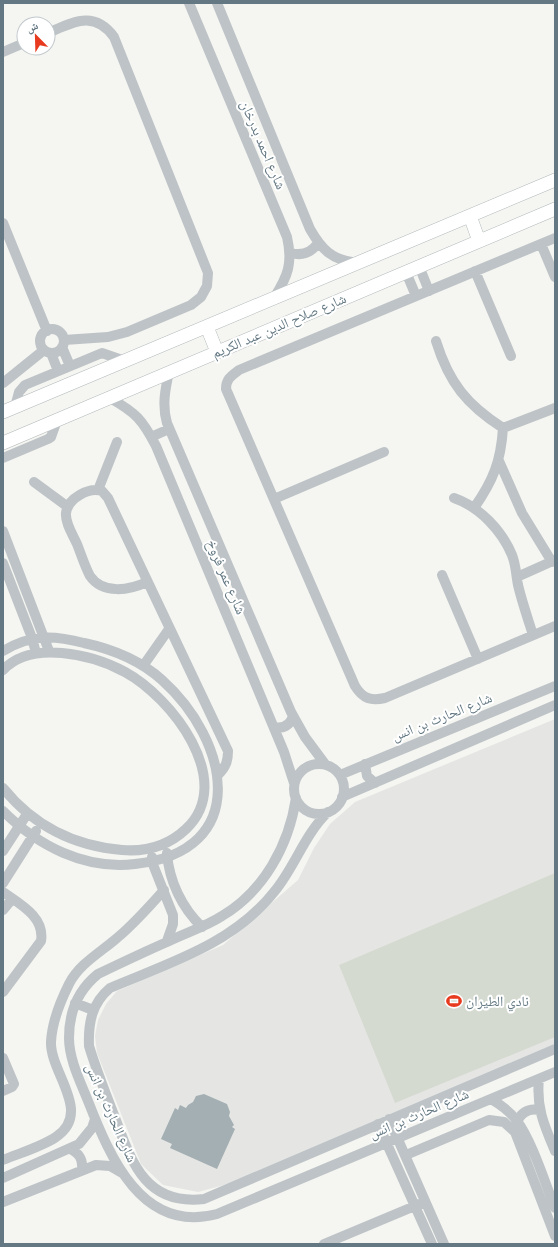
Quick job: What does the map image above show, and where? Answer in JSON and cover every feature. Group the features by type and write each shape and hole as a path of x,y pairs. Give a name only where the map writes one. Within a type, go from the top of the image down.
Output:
{"main road":[{"name":"شارع صلاح الدين عبد الكريم","path":"9,410 555,180"},
{"name":"شارع صلاح الدين عبد الكريم","path":"3,443 555,209"},
{"path":"470,216 479,241"},
{"path":"207,326 218,352"}],"street":[{"name":"شارع احمد بدرخان","path":"189,3 287,237 290,253 289,269 283,284 274,298"},
{"name":"شارع احمد بدرخان","path":"217,3 310,229 318,243 329,254 343,261 359,263"},
{"path":"56,30 79,20 90,20 99,23 108,29 114,37 208,273 207,286 201,297 191,305 127,332 108,337 63,343"},
{"path":"3,52 16,46"},
{"path":"3,223 47,331"},
{"path":"555,238 239,370 230,376 226,382 226,389 355,686 365,698 374,700 385,698 555,626"},
{"path":"290,253 303,254 309,252 318,243"},
{"path":"541,244 555,277"},
{"path":"419,266 429,290"},
{"path":"475,271 511,356"},
{"path":"406,272 416,296"},
{"path":"58,371 48,351 40,342 43,334 47,331 56,330 60,332 70,366"},
{"path":"436,341 447,371 460,392 478,411 503,428"},
{"path":"3,383 48,351 58,352 63,343"},
{"path":"9,410 22,387 58,371 102,353 125,361"},
{"name":"شارع عمر فروخ","path":"169,372 164,402 164,413 169,429 293,716 305,737 325,764"},
{"name":"شارع عمر فروخ","path":"110,398 131,410 142,421 151,437 274,727 294,783"},
{"path":"503,428 555,408"},
{"path":"3,458 51,437 57,420"},
{"path":"474,508 485,492 499,461 503,428"},
{"path":"151,437 169,429"},
{"path":"98,490 117,442"},
{"path":"274,499 384,452"},
{"path":"499,461 522,513 553,561 517,577"},
{"path":"34,482 68,507"},
{"path":"147,582 131,588 114,589 102,585 91,576 68,522 68,507 70,503 81,495 98,490 106,494 169,629 228,750 228,760 225,768 218,775"},
{"path":"454,498 474,508 487,518 506,542 512,556 533,635"},
{"path":"4,534 49,652"},
{"path":"3,563 32,638 36,653"},
{"path":"442,575 478,659"},
{"path":"143,666 169,629"},
{"path":"3,651 15,644 32,638 44,636 70,639 95,645 120,654 143,666 161,679 178,695 192,713 209,746 218,775 218,798 210,820 197,840 167,859 152,862 127,865 101,864 83,860 53,849 19,827 3,811"},
{"path":"3,670 20,658 36,653 49,652 75,654 101,661 125,672 147,686 167,705 183,726 195,749 204,774 204,788 199,808 188,827 166,844 152,849 123,850 94,846 66,838 27,814 3,788"},
{"name":"شارع الحارث بن انس","path":"340,775 555,686"},
{"path":"342,798 555,705"},
{"path":"274,727 284,727 290,723 293,716"},
{"path":"325,764 336,770 340,775 344,786 342,798 339,804 328,812 321,814 306,810 296,798 294,783 303,769 309,765 325,764"},
{"path":"365,764 367,776 375,783"},
{"name":"شارع الحارث بن انس","path":"296,798 291,822 281,847 263,879 238,906 202,927 168,941 98,974 84,987 75,1003 69,1036 69,1048 74,1065 95,1119 122,1173 134,1189 160,1209 174,1214 201,1218 217,1214 555,1072"},
{"name":"شارع الحارث بن انس","path":"328,812 312,830 275,892 247,921 215,943 110,988 97,1001 93,1010 88,1033 89,1046 132,1161 146,1180 165,1194 176,1199 204,1199 555,1049"},
{"path":"3,851 27,814"},
{"path":"3,883 41,824"},
{"path":"166,844 167,859 178,894 189,914 202,927"},
{"path":"152,849 152,862 173,915 173,924 168,941"},
{"path":"3,1160 56,1137 65,1128 70,1118 72,1105 69,1094 59,1074 51,1043 57,1012 70,982 90,959 142,916 164,890"},
{"path":"3,892 35,917 41,927 42,934 41,941 3,992"},
{"path":"3,910 12,899"},
{"path":"75,1003 93,1010"},
{"path":"3,1058 14,1084 12,1087 3,1091"},
{"path":"539,1079 539,1110 555,1151"},
{"path":"492,1099 506,1108 517,1121 525,1136 555,1208"},
{"path":"517,1121 525,1112 532,1109 539,1110"},
{"path":"3,1178 70,1149 87,1137 95,1119"},
{"path":"389,1119 444,1244"},
{"path":"406,1155 489,1120 504,1122 515,1132 555,1236"},
{"path":"378,1124 416,1205 432,1244"},
{"path":"70,1149 79,1154 83,1164 82,1169"},
{"path":"3,1202 96,1164 110,1166 122,1173"},
{"path":"324,1244 426,1201"}],"shaded area":[{"path":"555,719 555,1044 228,1184 198,1192 163,1185 141,1164 97,1053 95,1036 98,1020 106,1004 117,991 223,945 298,880 314,848 330,824 355,802"},
{"name":"نادي الطيران","path":"555,873 555,1037 395,1103 339,965"}],"building":[{"path":"204,1094 227,1104 230,1112 229,1116 234,1125 232,1127 235,1129 217,1169 170,1148 172,1144 161,1139 175,1108 178,1110 180,1105 186,1108 193,1102 196,1096"}],"place":[{"name":"نادي الطيران","path":"454,1001"}]}
